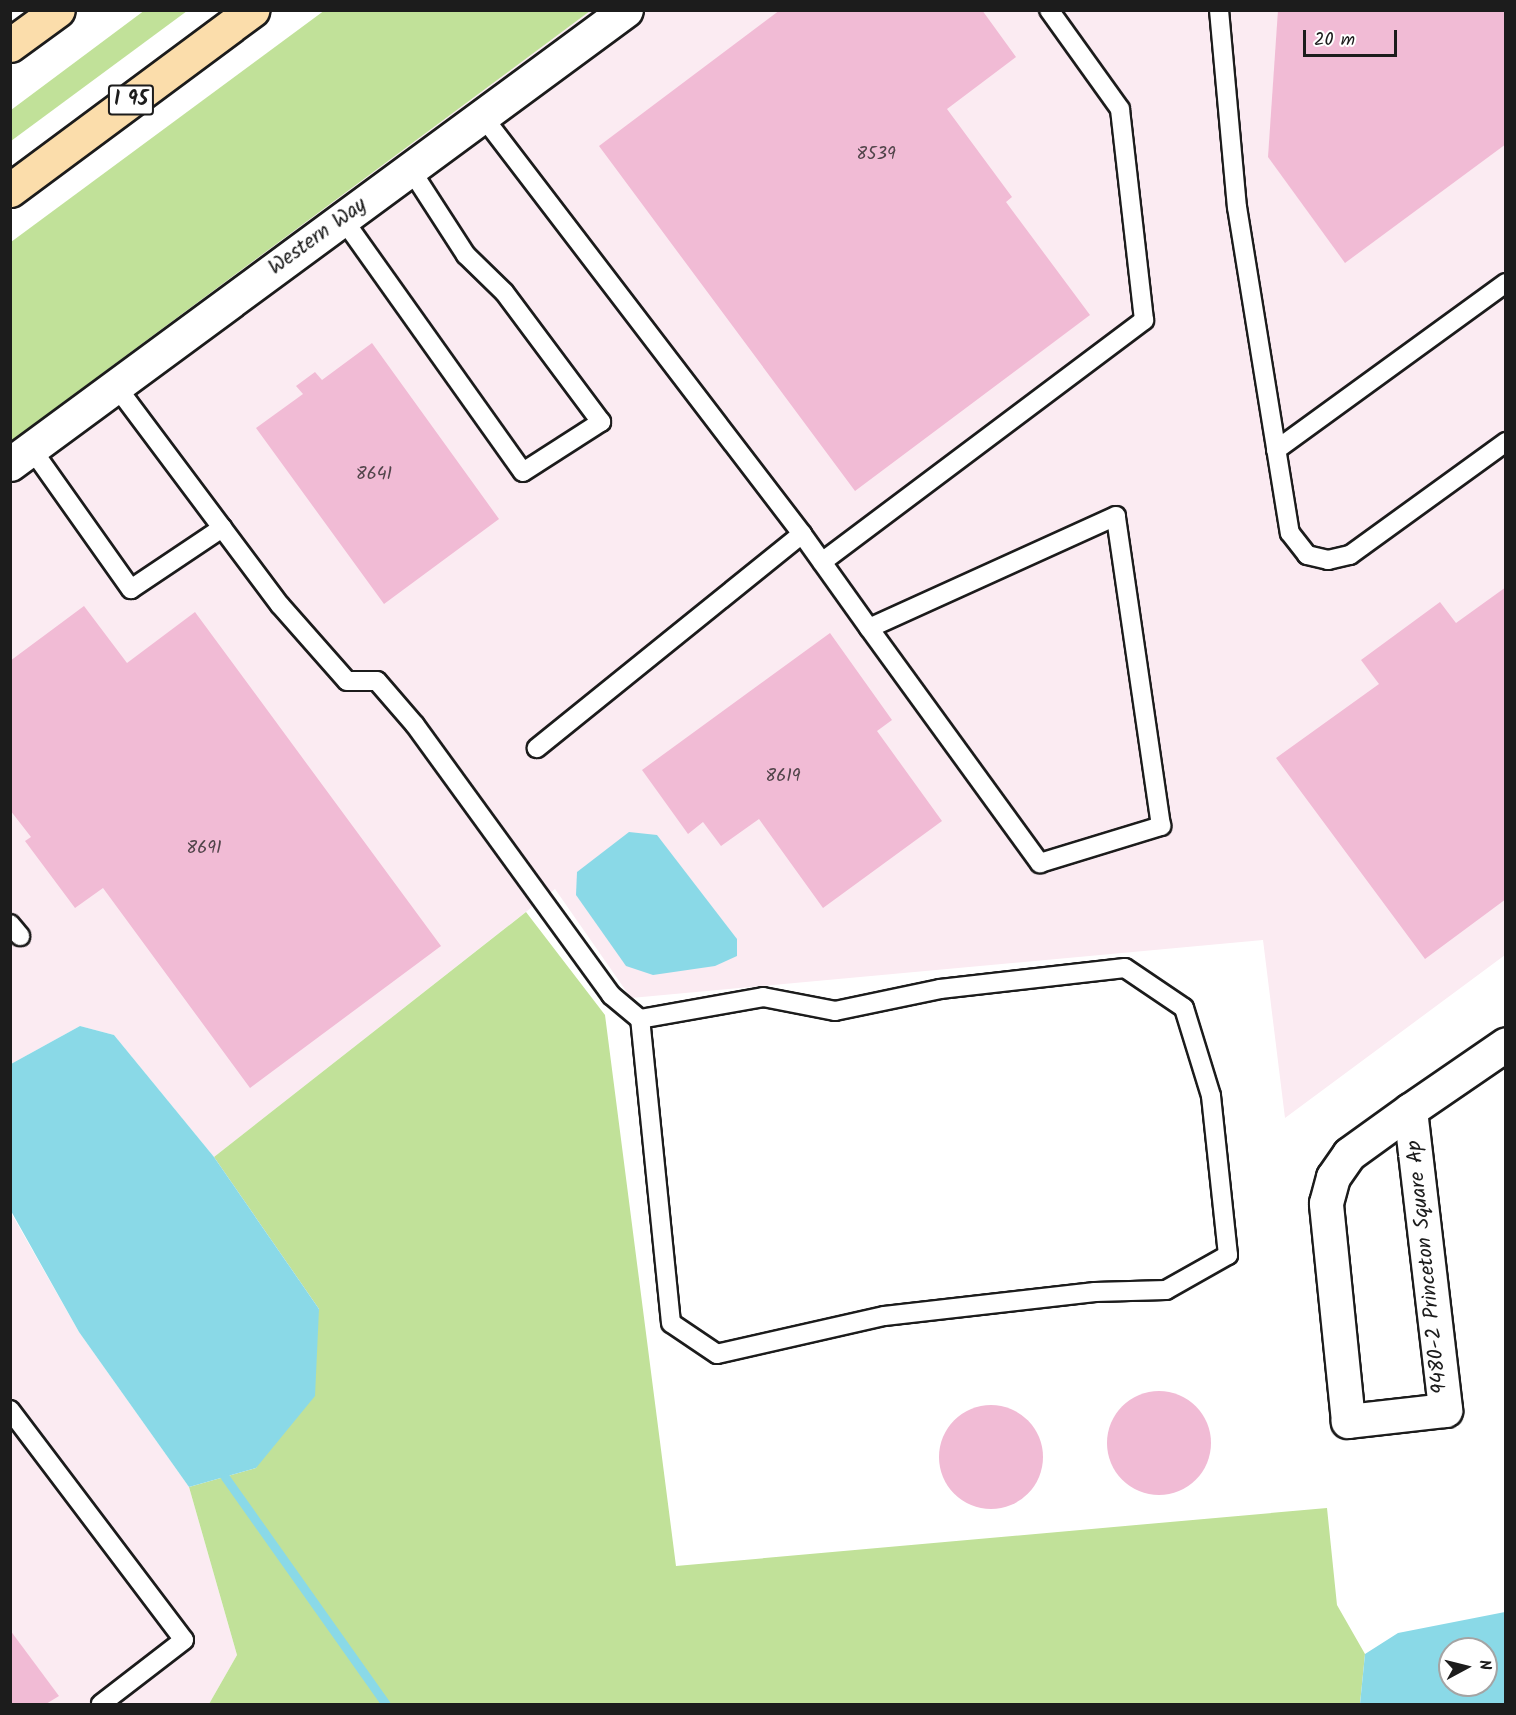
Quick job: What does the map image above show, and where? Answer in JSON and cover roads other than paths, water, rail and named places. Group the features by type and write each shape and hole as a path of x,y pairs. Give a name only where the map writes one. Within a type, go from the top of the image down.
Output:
{"highway":[{"path":"10,45 58,10"},
{"name":"I 95","path":"10,190 252,10"}],"street":[{"name":"Western Way","path":"21,456 484,118 626,10"},
{"name":"9480-2 Princeton Square Ap","path":"1410,1110 1445,1410 1348,1421 1326,1203 1333,1177 1349,1154 1410,1110 1506,1044"}],"lane":[{"path":"822,562 1144,320 1120,109 1049,10"},
{"path":"1219,10 1237,207 1290,533 1307,555 1328,560 1350,555 1506,442"},
{"path":"484,118 802,534 869,628 1040,863 1161,826 1116,516 869,628"},
{"path":"343,219 523,472 601,422 504,292 466,255 411,170"},
{"path":"1276,450 1506,283"},
{"path":"116,386 280,605 347,681 377,681 416,725 611,995 640,1019 671,1323 717,1354 884,1316 1095,1292 1166,1290 1228,1255 1211,1096 1184,1008 1125,968 940,989 835,1011 764,997 640,1019"},
{"path":"21,456 131,589 222,528"},
{"path":"537,748 802,534"},
{"path":"10,1410 184,1640 100,1704"}],"water":[{"path":"629,832 657,835 737,939 737,956 715,966 653,975 626,966 576,895 577,872"},
{"path":"80,1026 114,1035 214,1157 319,1309 315,1396 256,1468 189,1487 79,1332 11,1211 11,1064"},
{"path":"1505,1612 1505,1704 1360,1704 1365,1654 1398,1633"}],"waterway":[{"path":"225,1477 386,1704"}]}
